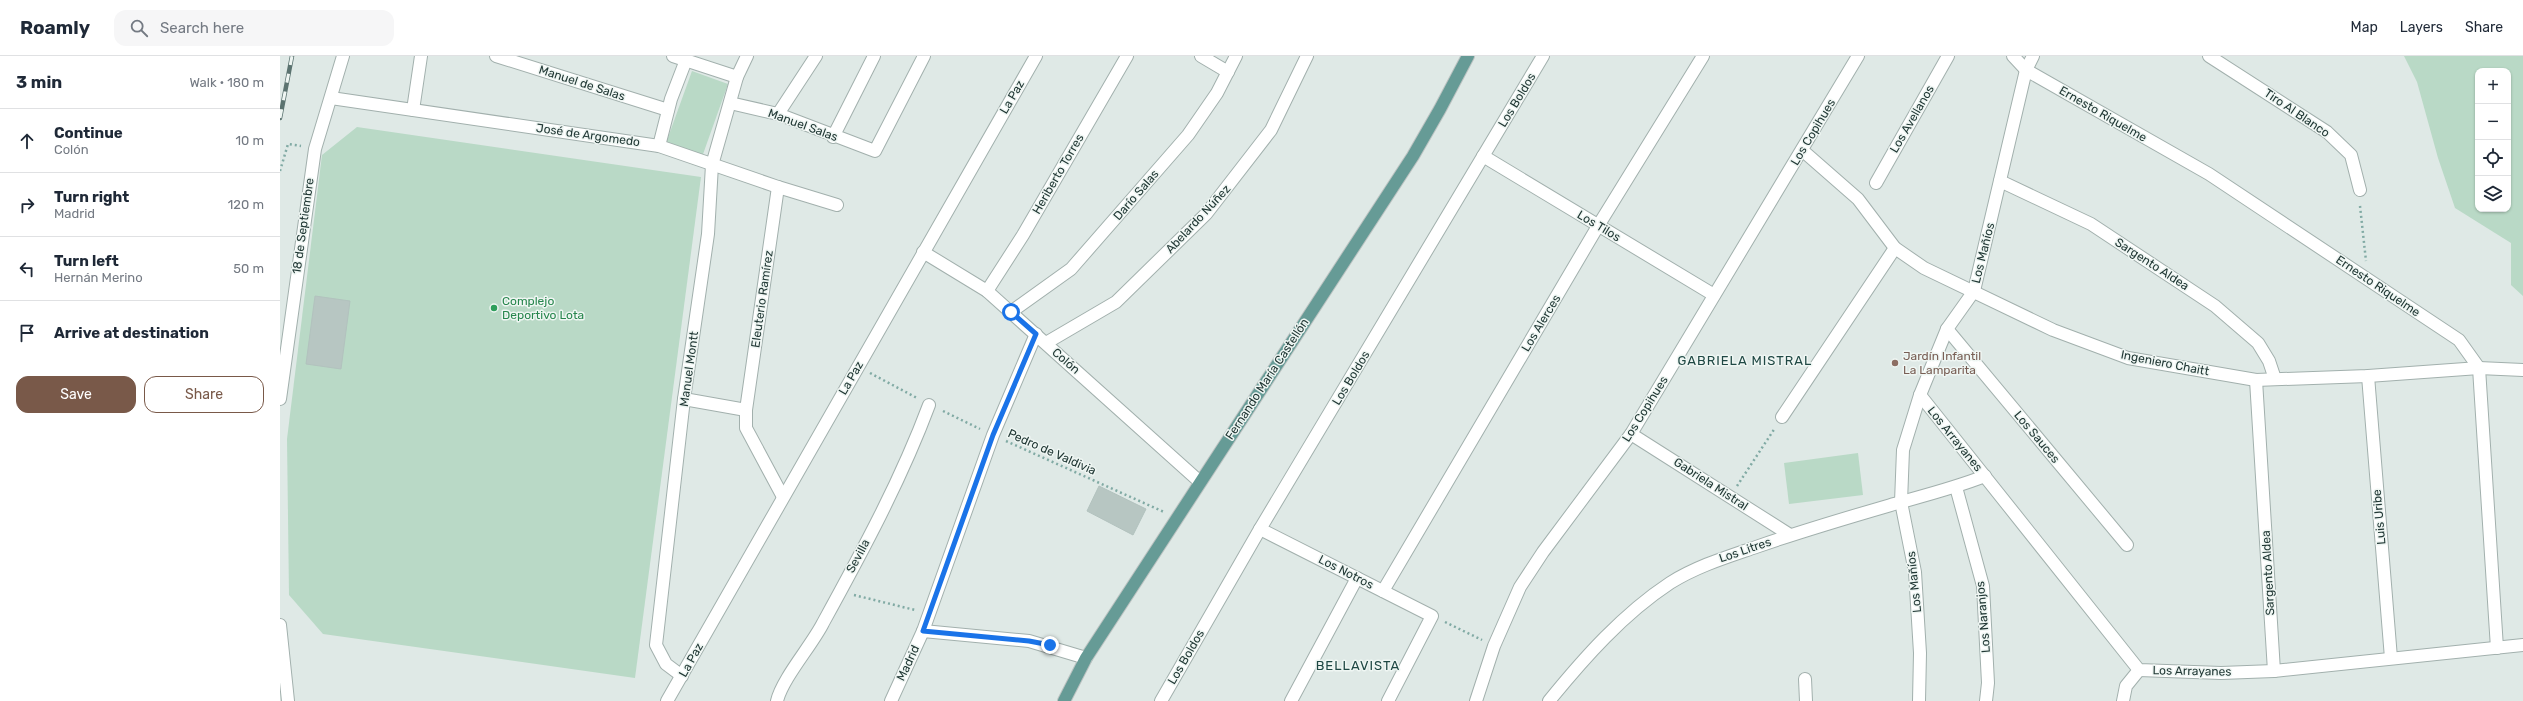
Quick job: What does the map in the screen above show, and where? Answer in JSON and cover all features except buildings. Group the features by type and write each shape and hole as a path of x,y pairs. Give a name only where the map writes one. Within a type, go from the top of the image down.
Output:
{"main road":[{"name":"Fernando María Castellón","path":"1064,701 1086,658 1413,156 1468,56"}],"street":[{"name":"18 de Septiembre","path":"280,400 282,357 315,149 343,56"},
{"path":"413,110 421,56"},
{"name":"Manuel de Salas","path":"496,56 668,110"},
{"path":"673,56 737,77"},
{"name":"Manuel Montt","path":"682,676 666,664 656,645 684,399 708,234 712,165 737,77 747,56"},
{"path":"778,114 816,56"},
{"path":"833,137 874,56"},
{"name":"Manuel Salas","path":"730,103 778,114 833,137 875,151 924,56"},
{"name":"La Paz","path":"667,701 1036,56"},
{"name":"Heriberto Torres","path":"987,291 1023,235 1127,56"},
{"path":"1202,56 1228,72"},
{"name":"Darío Salas","path":"1011,312 1072,269 1188,135 1228,72 1236,56"},
{"name":"Abelardo Núñez","path":"1046,343 1116,302 1206,214 1271,130 1307,56"},
{"name":"Los Boldos","path":"1161,701 1260,529 1543,56"},
{"name":"Los Alerces","path":"1383,591 1598,226 1703,56"},
{"name":"Los Copihues","path":"1476,701 1494,646 1520,587 1542,552 1631,434 1858,56"},
{"name":"Los Avellanos","path":"1876,183 1948,56"},
{"name":"Ernesto Riquelme","path":"2013,56 2026,70 2209,174 2459,340 2479,368"},
{"name":"Los Mañíos","path":"1919,701 1920,653 1915,572 1901,502 1903,450 1920,395 1948,329 1974,291 2026,70 2033,56"},
{"name":"Tiro Al Blanco","path":"2209,56 2327,132 2351,155 2360,190"},
{"path":"659,146 668,110 686,60"},
{"name":"José de Argomedo","path":"331,98 659,146 778,187 837,205"},
{"name":"Ingeniero Chaitt","path":"1802,150 1858,200 1895,248 1924,268 2053,330 2128,358 2256,380 2368,376 2479,368 2523,370"},
{"name":"Los Tilos","path":"1483,156 1714,295"},
{"name":"Sargento Aldea","path":"2000,181 2091,224 2215,306 2258,343 2269,361 2275,379"},
{"name":"Eleuterio Ramírez","path":"778,187 746,410 746,428 783,497"},
{"path":"1782,418 1895,248"},
{"name":"Colón","path":"923,252 987,291 1200,482"},
{"name":"Los Sauces","path":"1948,329 2127,545"},
{"name":"Madrid","path":"891,701 923,631 993,435 1036,334"},
{"path":"2479,368 2498,648"},
{"name":"Luis Uribe","path":"2368,376 2391,658"},
{"name":"Sargento Aldea","path":"2256,380 2274,671"},
{"name":"Los Arrayanes","path":"1920,395 2139,670 2221,673 2274,671 2523,645"},
{"path":"684,399 746,410"},
{"name":"Sevilla","path":"777,701 812,642 878,522 899,471 911,452 929,404"},
{"name":"Gabriela Mistral","path":"1631,434 1790,535"},
{"name":"Los Litres","path":"1549,701 1607,637 1651,597 1671,583 1714,561 1790,535 1956,487 1985,476"},
{"name":"Los Naranjos","path":"1956,487 1983,586 1988,683 1986,701"},
{"name":"Los Notros","path":"1260,529 1432,616"},
{"path":"1290,701 1357,578"},
{"path":"1388,701 1432,616"},
{"path":"280,625 288,701"},
{"path":"923,631 1029,641 1086,658"},
{"path":"2122,701 2126,686 2139,670"},
{"path":"1805,679 1806,701"}],"path":[{"path":"280,170 288,144 315,149"},
{"path":"2360,206 2369,280"},
{"name":"Pedro de Valdivia","path":"858,366 929,404 993,435 1177,518"},
{"path":"1730,496 1782,418"},
{"path":"841,588 860,598 929,613"},
{"path":"1432,616 1494,646"}],"green space":[{"path":"2404,56 2523,56 2523,296 2511,285 2511,243 2455,208 2438,158 2417,82"},
{"path":"692,71 728,84 702,157 666,143"},
{"name":"Complejo Deportivo Lota","path":"357,127 701,177 635,678 323,634 289,595 287,439 322,155"},
{"path":"1858,453 1863,495 1789,504 1784,463"}],"railway":[{"path":"280,118 292,56"}],"place":[{"name":"Complejo Deportivo Lota","path":"494,308"},
{"name":"Jardín Infantil La Lamparita","path":"1895,363"}],"district":[{"name":"GABRIELA MISTRAL","path":"1745,360"},
{"name":"BELLAVISTA","path":"1358,665"}],"route":[{"path":"1011,312 1036,334 993,435 923,631 1029,641 1050,645"}]}
